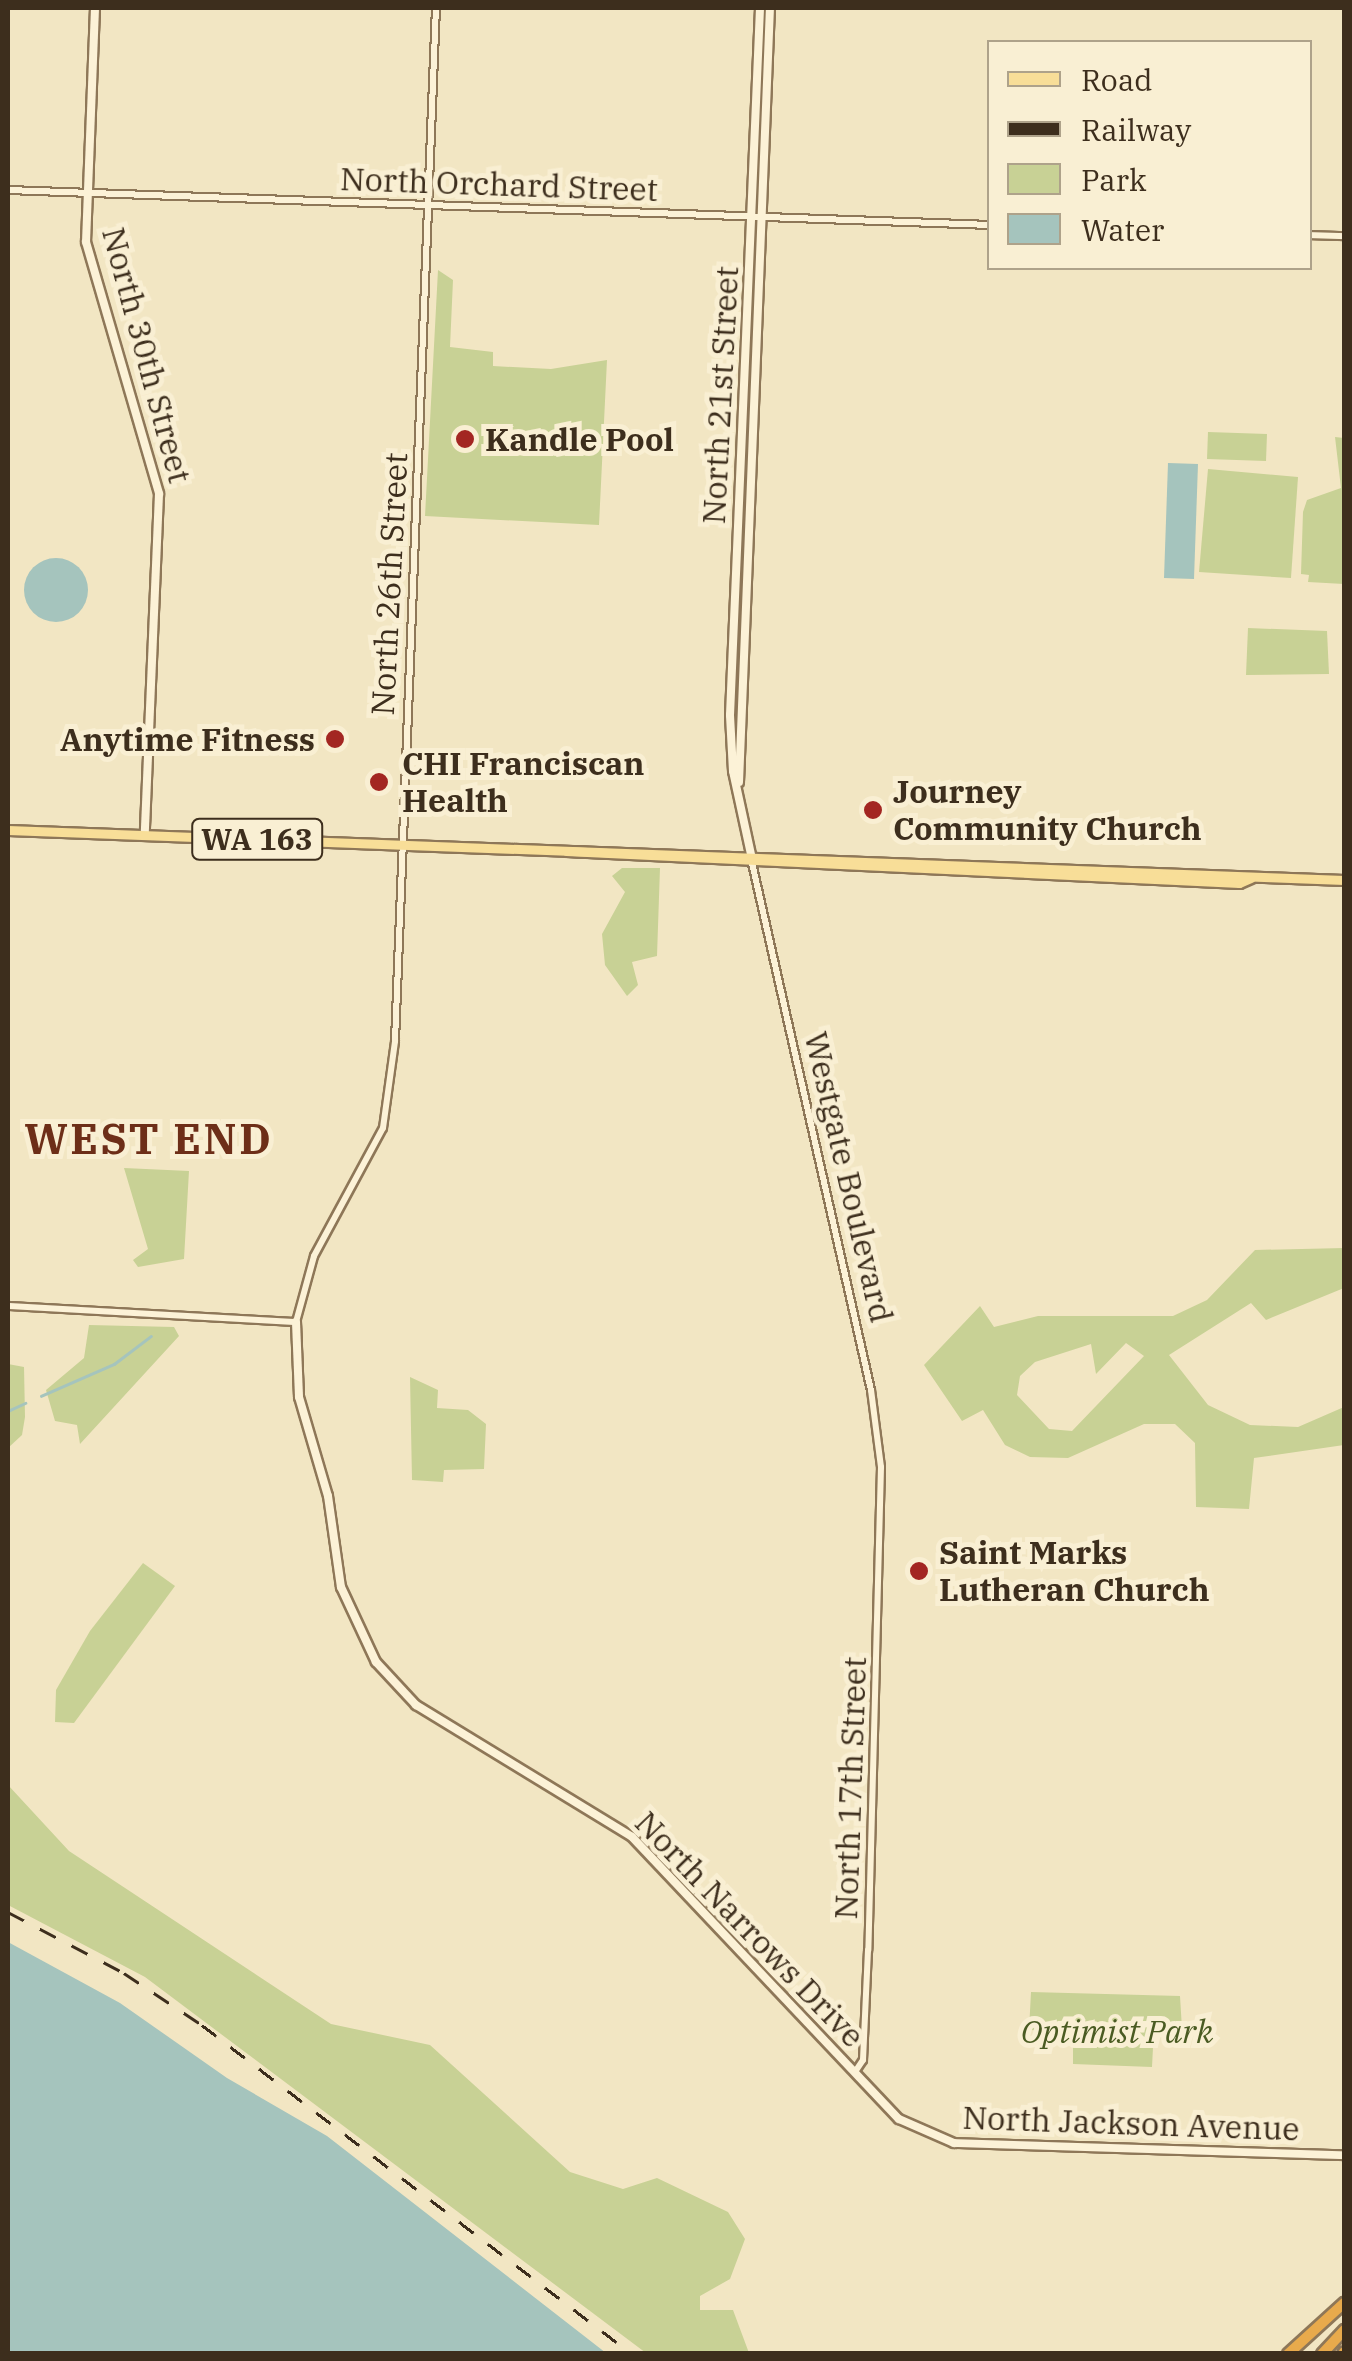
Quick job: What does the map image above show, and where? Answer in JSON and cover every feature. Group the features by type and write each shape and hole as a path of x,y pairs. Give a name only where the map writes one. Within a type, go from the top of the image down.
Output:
{"highway":[{"path":"1288,2354 1344,2303"},
{"path":"1322,2354 1344,2330"}],"main road":[{"name":"North 30th Street","path":"95,8 86,242 160,494 145,835"},
{"name":"North 21st Street","path":"739,782 733,771 730,695 760,8"},
{"name":"North 21st Street","path":"752,859 739,782 770,8"},
{"name":"WA 163","path":"8,830 752,859 1240,872 1250,878 1344,880"},
{"name":"North Narrows Drive","path":"296,1322 299,1397 328,1496 341,1586 376,1662 416,1705 632,1837 854,2072 918,2132"},
{"name":"North Jackson Avenue","path":"918,2132 954,2143 1344,2155"}],"street":[{"name":"North 26th Street","path":"296,1322 314,1256 386,1118 404,845 436,8"},
{"name":"North Orchard Street","path":"8,190 987,225"},
{"path":"1312,235 1344,236"},
{"name":"Westgate Boulevard","path":"752,859 871,1390 882,1504"},
{"path":"8,1306 296,1322"},
{"name":"North 17th Street","path":"854,2072 863,2060 865,2020 882,1504"}],"green space":[{"path":"438,270 453,280 450,347 493,352 493,366 551,369 607,360 599,525 425,516"},
{"path":"1208,432 1267,434 1266,461 1207,459"},
{"path":"1335,437 1344,438 1344,584 1308,582 1309,575 1301,574 1303,512 1307,500 1341,488"},
{"path":"1208,469 1298,477 1291,578 1199,572"},
{"path":"1248,628 1327,631 1329,674 1246,675"},
{"path":"622,868 660,868 657,956 632,962 638,985 627,996 605,965 602,934 625,892 612,876"},
{"path":"124,1168 189,1171 184,1259 138,1267 133,1260 148,1249"},
{"path":"1344,1248 1344,1288 1266,1320 1251,1303 1169,1355 1208,1405 1250,1425 1298,1427 1344,1407 1344,1445 1254,1458 1249,1509 1196,1507 1195,1443 1175,1424 1144,1424 1068,1458 1030,1457 1005,1445 983,1410 962,1421 924,1365 980,1306 994,1327 1038,1316 1173,1316 1207,1300 1255,1250","holes":["1126,1343 1144,1356 1072,1431 1049,1429 1017,1395 1020,1376 1035,1362 1091,1344 1096,1374"]},
{"path":"89,1325 174,1327 179,1336 80,1444 77,1425 55,1421 46,1390 84,1358"},
{"path":"8,1364 24,1367 25,1417 22,1435 8,1448"},
{"path":"410,1377 438,1390 437,1408 468,1410 486,1424 484,1469 444,1470 443,1482 412,1480"},
{"path":"143,1563 175,1586 74,1723 55,1722 56,1690 90,1631"},
{"path":"8,1785 69,1851 331,2024 430,2045 570,2172 623,2189 657,2178 728,2212 745,2239 730,2279 700,2296 700,2310 733,2310 749,2353 646,2353 145,1977 8,1905"},
{"name":"Optimist Park","path":"1031,1992 1180,1996 1182,2029 1154,2028 1152,2067 1073,2064 1073,2032 1029,2030"}],"water":[{"path":"1168,463 1198,464 1194,579 1164,578"},
{"path":"56,558 78,568 88,590 78,612 56,622 34,612 24,590 34,568"},
{"path":"8,1942 120,2003 227,2078 327,2136 606,2353 8,2353"}],"waterway":[{"path":"41,1396 114,1364 151,1336"},
{"path":"8,1411 25,1403"}],"railway":[{"path":"8,1912 124,1973 202,2025 632,2354"}],"place":[{"name":"Kandle Pool","path":"465,439"},
{"name":"Anytime Fitness","path":"335,739"},
{"name":"CHI Franciscan Health","path":"379,782"},
{"name":"Journey Community Church","path":"873,810"},
{"name":"Saint Marks Lutheran Church","path":"919,1571"}],"district":[{"name":"WEST END","path":"149,1139"}]}
